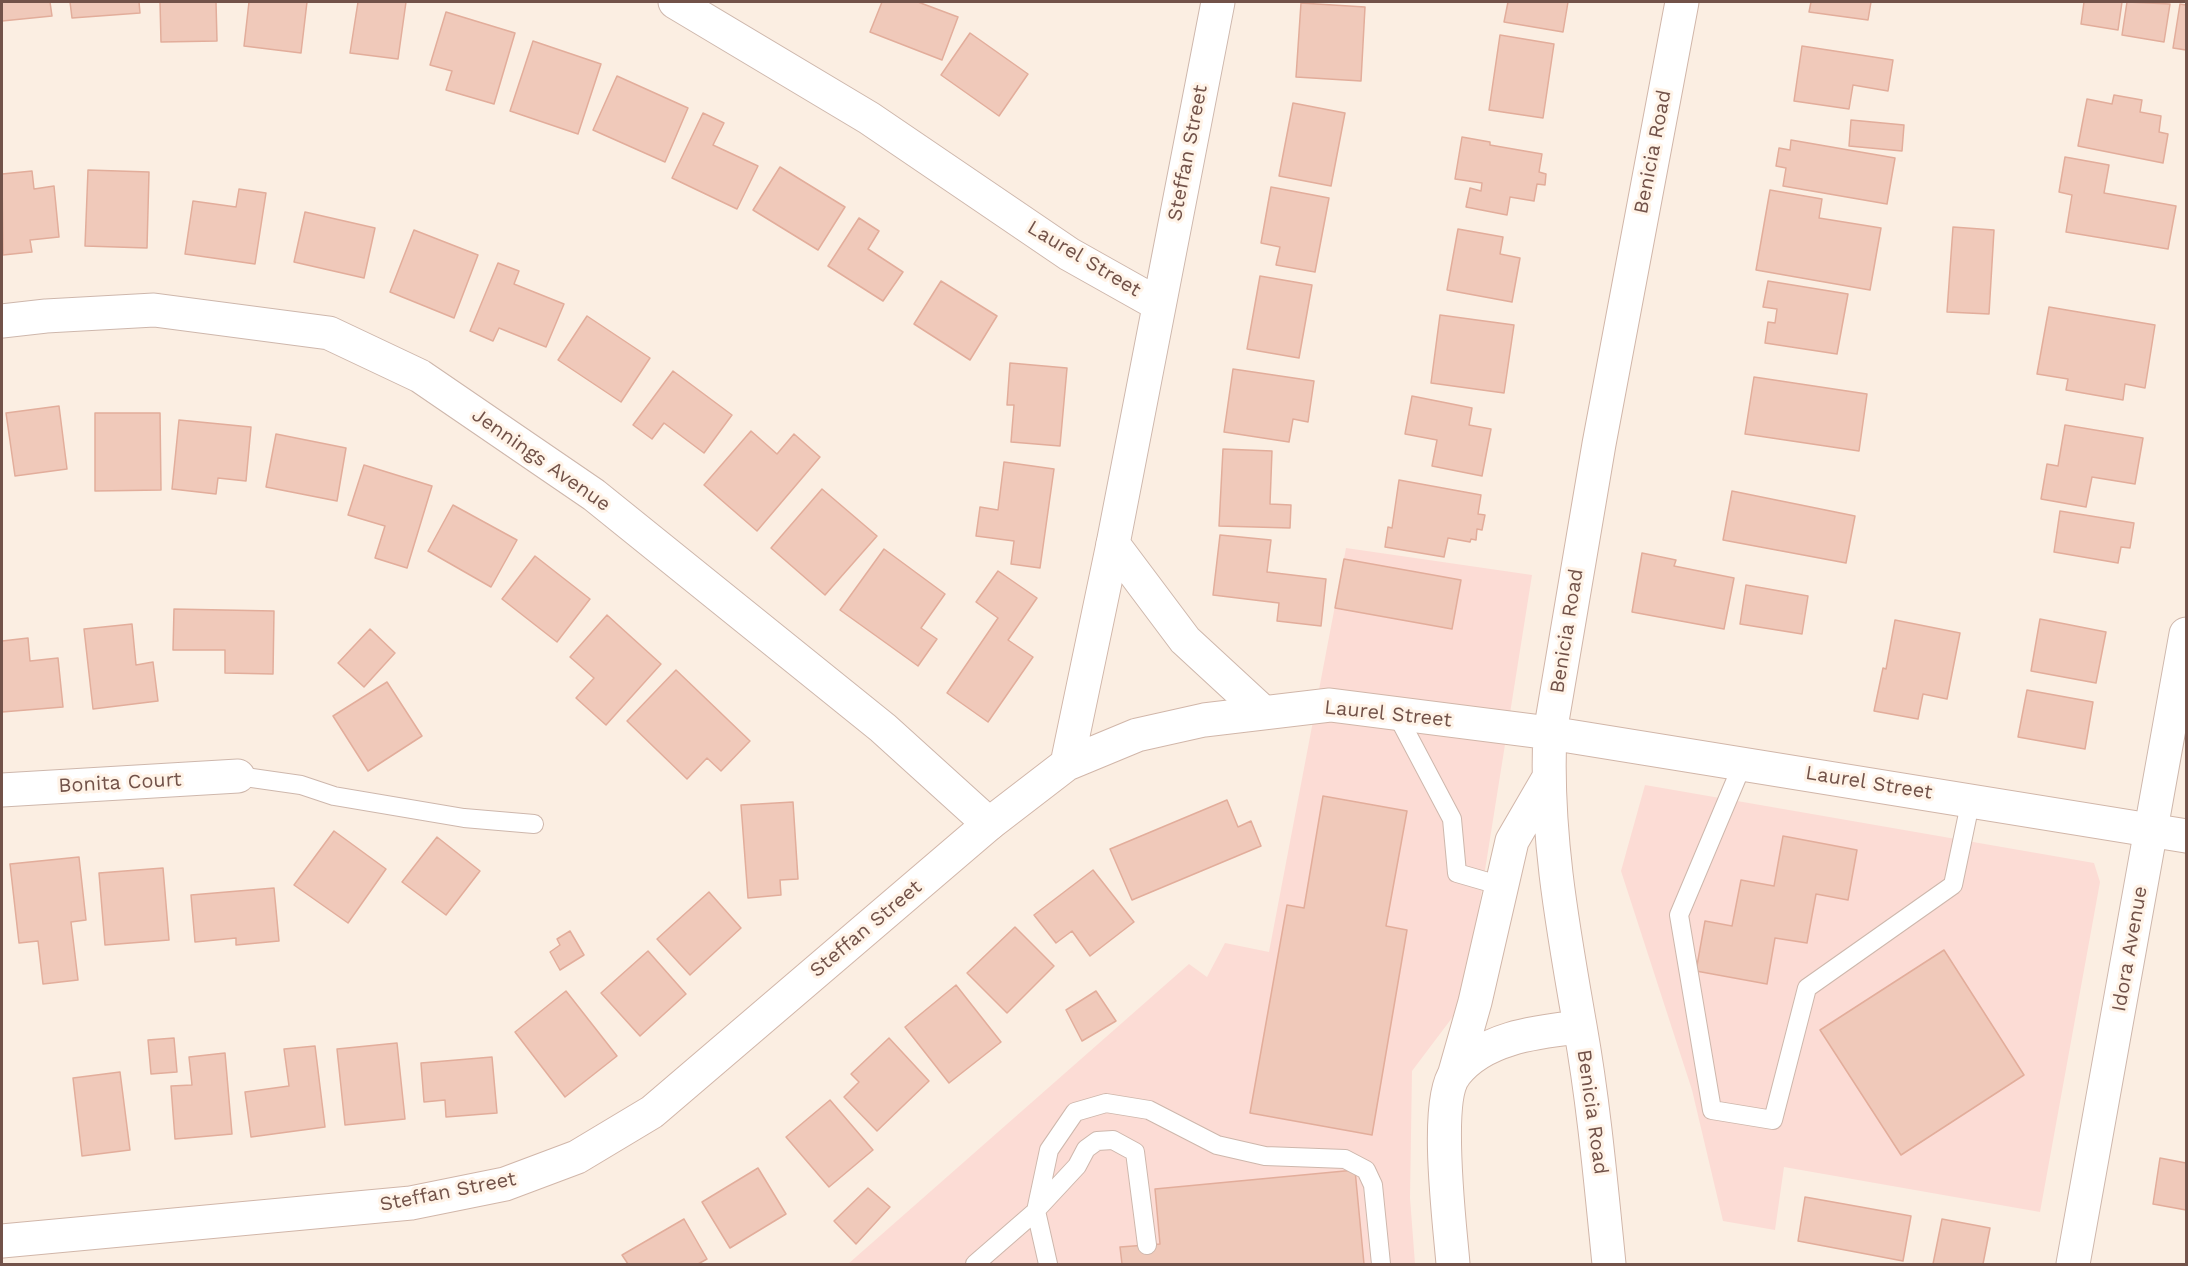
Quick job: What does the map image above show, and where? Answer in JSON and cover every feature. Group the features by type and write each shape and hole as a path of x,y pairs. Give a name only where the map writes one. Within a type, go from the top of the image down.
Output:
{"street":[{"name":"Laurel Street","path":"675,2 869,118 1069,254 1158,304 1113,544 1067,764"},
{"name":"Steffan Street","path":"1158,304 1218,2"},
{"name":"Benicia Road","path":"1609,1264 1599,1167 1561,910 1548,779 1550,733 1599,444 1682,2"},
{"name":"Jennings Avenue","path":"2,321 46,316 154,310 329,333 420,376 594,495 883,728 989,824"},
{"path":"1113,544 1185,640 1263,712"},
{"name":"Idora Avenue","path":"2073,1264 2187,634"},
{"name":"Laurel Street","path":"1263,712 1330,705 1550,733 1971,799 2187,836"},
{"path":"1067,764 1137,735 1204,720 1263,712"},
{"name":"Steffan Street","path":"2,1241 411,1203 505,1184 577,1157 652,1112 989,824 1067,764"},
{"name":"Bonita Court","path":"2,790 238,776"},
{"path":"1453,1264 1445,1144 1446,1100 1475,1002 1512,841 1548,779"},
{"path":"1454,1076 1470,1059 1510,1039 1580,1027"}],"lane":[{"path":"1396,713 1452,819 1457,873 1502,886"},
{"path":"1743,763 1679,915 1712,1110 1722,1112 1773,1120 1807,988 1953,885 1971,799"},
{"path":"238,776 301,785 334,796 464,818 534,824"},
{"path":"1048,1264 1036,1211 1049,1150 1075,1112 1106,1103 1149,1110 1217,1145 1265,1156 1345,1159 1366,1170 1373,1185 1382,1264"},
{"path":"975,1264 1036,1211 1077,1166 1086,1149 1097,1141 1113,1140 1135,1152 1147,1245"}],"shaded area":[{"path":"1346,548 1532,575 1464,1002 1412,1071 1410,1198 1415,1264 848,1264 1189,964 1207,977 1225,943 1269,952"},
{"path":"1645,785 2094,863 2100,882 2040,1212 1784,1167 1775,1230 1723,1221 1692,1090 1621,871"}],"building":[{"path":"2,2 50,2 52,16 2,21"},
{"path":"70,2 139,2 140,13 72,18"},
{"path":"160,2 216,2 217,41 161,42"},
{"path":"249,2 307,2 301,53 244,46"},
{"path":"358,2 406,2 398,59 350,53"},
{"path":"882,2 918,2 958,17 942,60 870,32"},
{"path":"1508,2 1568,2 1563,32 1504,22"},
{"path":"1811,2 1871,2 1868,20 1809,12"},
{"path":"2084,2 2122,2 2118,30 2081,24"},
{"path":"2127,2 2170,4 2164,42 2122,35"},
{"path":"1301,3 1365,7 1361,81 1296,77"},
{"path":"2180,4 2186,5 2186,50 2173,48"},
{"path":"446,12 515,33 494,104 446,90 452,71 430,65"},
{"path":"970,33 1028,74 999,116 941,75"},
{"path":"1500,35 1554,44 1543,118 1489,110"},
{"path":"533,41 601,64 578,134 510,111"},
{"path":"1802,46 1893,60 1888,91 1853,85 1849,109 1794,101"},
{"path":"617,76 688,108 665,162 593,130"},
{"path":"2114,95 2142,100 2140,112 2161,116 2159,132 2168,134 2163,163 2078,146 2087,99 2112,104"},
{"path":"1293,103 1345,113 1331,186 1279,176"},
{"path":"703,113 724,123 713,145 758,166 737,209 672,178"},
{"path":"1851,120 1904,125 1902,151 1849,146"},
{"path":"1462,137 1490,142 1490,145 1542,154 1539,172 1546,174 1545,185 1537,184 1534,201 1510,197 1507,215 1466,207 1470,188 1481,191 1482,183 1455,179"},
{"path":"1791,140 1895,158 1887,204 1783,186 1786,168 1776,166 1779,148 1790,150"},
{"path":"2065,157 2109,165 2104,193 2176,206 2168,249 2066,232 2072,195 2059,192"},
{"path":"780,167 845,207 818,250 753,210"},
{"path":"88,170 149,172 147,248 85,246"},
{"path":"32,171 34,189 54,186 59,237 30,240 32,252 3,255 2,174"},
{"path":"1271,187 1329,198 1315,272 1276,265 1280,247 1261,243"},
{"path":"239,189 266,193 255,264 185,254 193,201 236,207"},
{"path":"1770,190 1822,199 1819,218 1881,228 1870,290 1756,270"},
{"path":"305,212 375,228 364,278 294,262"},
{"path":"859,218 879,231 868,249 903,272 883,301 828,266"},
{"path":"1953,227 1994,230 1989,314 1947,312"},
{"path":"1458,229 1503,237 1500,254 1520,258 1512,302 1447,290"},
{"path":"414,230 478,255 454,318 390,292"},
{"path":"498,263 519,271 514,284 564,304 546,347 499,328 493,341 470,331"},
{"path":"1260,276 1312,285 1299,358 1247,349"},
{"path":"941,281 997,316 970,360 914,324"},
{"path":"1768,281 1848,294 1837,354 1765,343 1768,322 1775,323 1777,309 1763,307"},
{"path":"2049,307 2155,325 2145,388 2125,384 2123,400 2066,390 2068,379 2037,374"},
{"path":"1440,315 1514,325 1504,393 1431,383"},
{"path":"587,316 650,358 621,402 558,360"},
{"path":"1010,363 1067,368 1060,446 1011,442 1014,405 1007,405"},
{"path":"1233,369 1314,381 1308,422 1293,419 1289,442 1224,432"},
{"path":"673,371 732,415 704,453 664,423 652,439 633,425"},
{"path":"1754,377 1867,394 1859,451 1745,434"},
{"path":"1412,396 1472,408 1469,425 1491,429 1482,476 1432,466 1437,440 1405,434"},
{"path":"59,406 67,469 15,476 6,413"},
{"path":"95,413 160,413 161,490 95,491"},
{"path":"179,420 251,427 246,481 218,478 216,494 172,489"},
{"path":"2065,425 2143,438 2135,484 2092,477 2086,507 2041,499 2047,464 2058,466"},
{"path":"751,431 777,454 794,434 820,457 757,531 704,485"},
{"path":"276,434 346,448 337,501 266,487"},
{"path":"1223,449 1272,451 1270,504 1291,505 1290,528 1219,526"},
{"path":"1004,462 1054,469 1040,568 1011,564 1014,541 976,536 980,507 998,510"},
{"path":"364,465 432,486 407,568 375,558 385,526 348,515"},
{"path":"1399,480 1481,495 1478,514 1485,515 1482,530 1477,529 1476,540 1471,539 1470,542 1448,538 1444,557 1385,547 1388,527 1392,528"},
{"path":"822,489 877,536 825,595 771,548"},
{"path":"1732,491 1855,516 1846,563 1723,540"},
{"path":"453,505 517,540 491,587 428,551"},
{"path":"2060,511 2134,523 2130,548 2121,547 2118,563 2054,552"},
{"path":"1220,535 1271,540 1267,572 1326,579 1321,626 1277,621 1279,603 1213,595"},
{"path":"884,549 945,594 921,628 937,639 918,666 840,610"},
{"path":"1642,553 1676,560 1674,566 1734,578 1724,629 1632,612"},
{"path":"535,556 590,599 557,642 502,599"},
{"path":"1344,559 1461,580 1452,629 1335,608"},
{"path":"998,571 1037,598 1008,640 1033,657 988,722 947,693 998,618 976,602"},
{"path":"1746,585 1808,596 1802,634 1740,624"},
{"path":"174,609 274,611 273,674 225,673 225,650 173,650"},
{"path":"607,615 661,664 606,725 576,698 594,678 570,657"},
{"path":"2040,619 2106,632 2096,683 2031,671"},
{"path":"1895,620 1960,633 1947,699 1923,694 1918,719 1874,711 1883,668 1886,669"},
{"path":"132,624 136,665 153,662 158,701 93,709 84,629"},
{"path":"370,629 395,653 364,687 338,663"},
{"path":"28,638 30,661 58,658 63,707 2,712 2,641"},
{"path":"676,670 750,741 721,771 707,758 687,779 627,721"},
{"path":"387,682 422,736 368,771 333,716"},
{"path":"2027,690 2093,702 2085,749 2018,737"},
{"path":"1323,796 1407,811 1386,926 1407,930 1372,1135 1250,1113 1287,905 1304,908"},
{"path":"1227,800 1238,827 1251,821 1261,846 1132,900 1110,849"},
{"path":"793,802 798,879 780,880 781,895 748,898 741,805"},
{"path":"334,831 386,869 348,923 294,885"},
{"path":"1783,836 1857,850 1848,900 1816,894 1807,943 1775,938 1767,984 1696,971 1705,921 1732,926 1741,880 1774,886"},
{"path":"437,837 480,871 446,915 402,882"},
{"path":"79,857 86,920 71,922 78,980 43,984 38,941 19,943 10,864"},
{"path":"163,868 169,940 105,945 99,873"},
{"path":"1093,870 1134,922 1090,956 1072,931 1056,943 1034,915"},
{"path":"274,888 279,941 236,945 236,938 195,942 191,895"},
{"path":"709,892 741,928 690,975 657,939"},
{"path":"1015,927 1054,966 1007,1013 967,973"},
{"path":"570,931 584,955 560,970 550,952 560,945 557,939"},
{"path":"1944,950 2024,1075 1901,1155 1820,1030"},
{"path":"648,951 686,994 640,1036 601,993"},
{"path":"956,985 1001,1042 949,1083 905,1027"},
{"path":"566,991 617,1056 565,1097 515,1032"},
{"path":"1096,991 1116,1021 1082,1041 1066,1010"},
{"path":"174,1038 177,1072 151,1074 148,1040"},
{"path":"889,1038 929,1081 877,1131 844,1097 859,1082 851,1074"},
{"path":"397,1043 405,1119 345,1125 337,1049"},
{"path":"315,1046 325,1127 251,1137 245,1092 289,1086 284,1049"},
{"path":"225,1053 232,1134 175,1139 171,1086 192,1085 189,1057"},
{"path":"492,1057 497,1113 446,1117 445,1100 424,1102 421,1063"},
{"path":"120,1072 130,1150 82,1156 73,1078"},
{"path":"830,1100 873,1150 829,1187 786,1137"},
{"path":"2160,1158 2186,1163 2186,1210 2153,1204"},
{"path":"758,1168 786,1214 730,1248 702,1202"},
{"path":"1355,1170 1364,1264 1122,1264 1120,1247 1160,1244 1155,1189"},
{"path":"868,1188 890,1207 856,1244 834,1221"},
{"path":"1805,1197 1911,1216 1903,1261 1798,1241"},
{"path":"684,1219 707,1259 698,1264 628,1264 622,1255"},
{"path":"1942,1219 1990,1228 1983,1264 1933,1264"}]}
